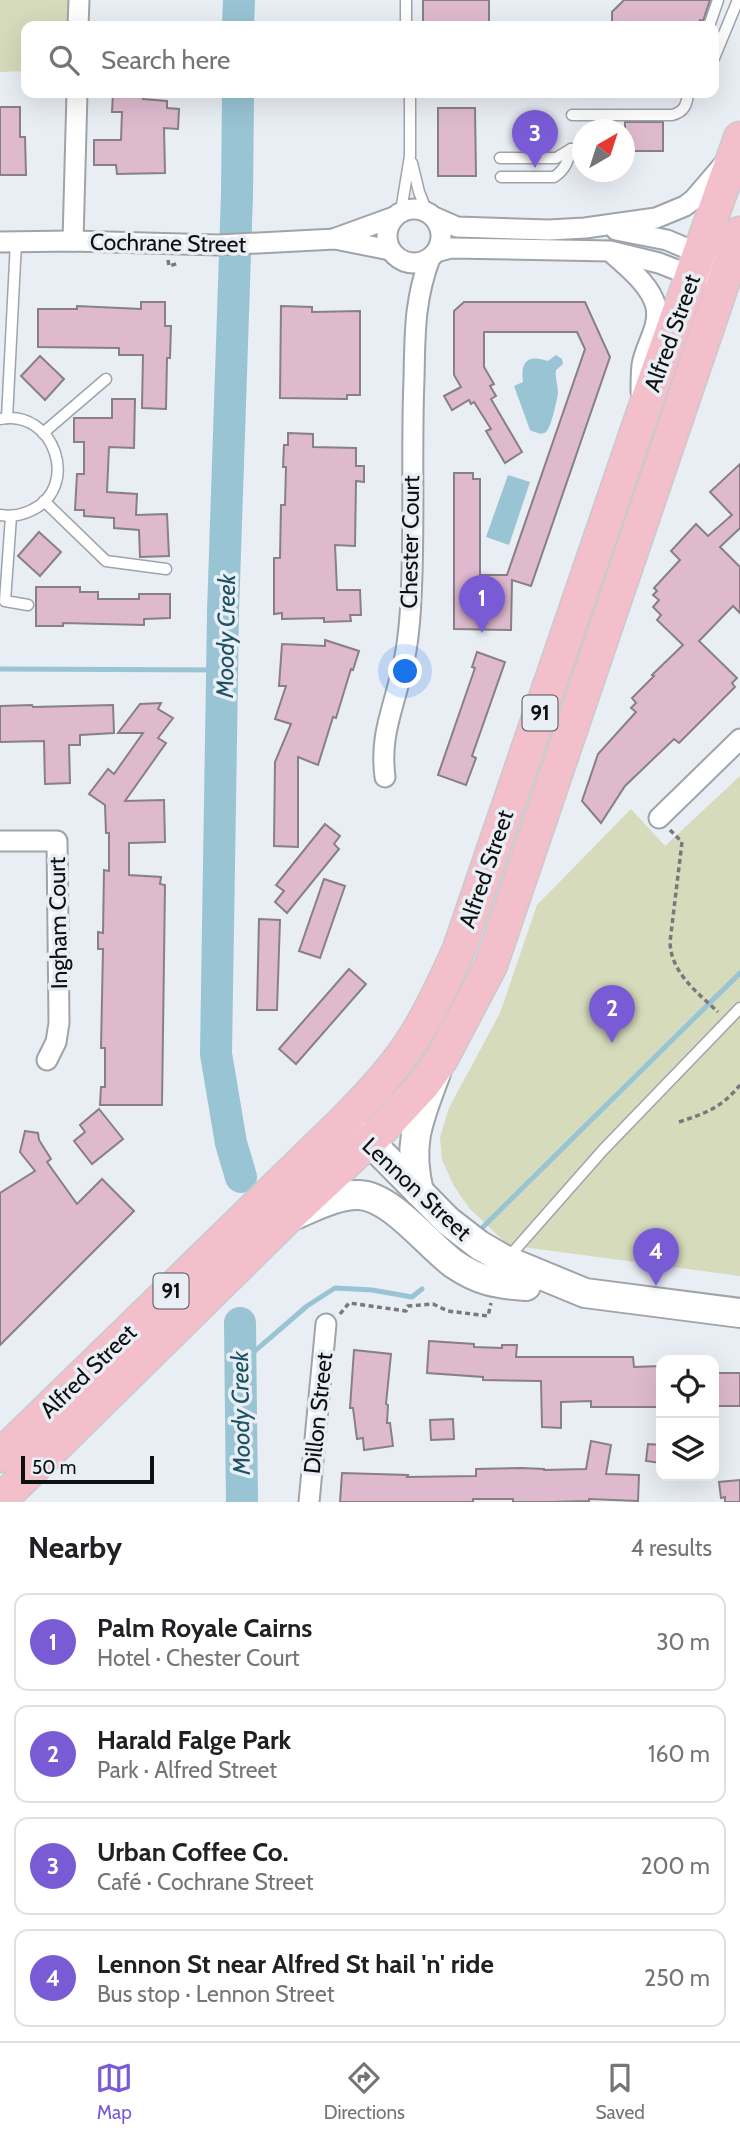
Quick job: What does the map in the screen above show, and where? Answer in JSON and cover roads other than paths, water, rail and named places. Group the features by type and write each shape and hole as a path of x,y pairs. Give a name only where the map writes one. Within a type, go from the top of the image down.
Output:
{"main road":[{"name":"Alfred Street","path":"0,1456 341,1125 371,1093 419,1030 459,949 738,144"},
{"name":"Alfred Street","path":"0,1501 288,1217 363,1147 424,1084 441,1060 491,965 740,233"}],"street":[{"path":"78,21 79,0"},
{"path":"73,241 76,98"},
{"path":"416,304 404,267 393,253 386,232 398,214 419,209 457,227 549,230 656,218 685,206 694,199 738,144"},
{"name":"Cochrane Street","path":"335,239 398,214"},
{"path":"416,304 422,278 441,234 431,215"},
{"path":"585,228 624,231 667,240 696,265 725,277"},
{"name":"Cochrane Street","path":"8,242 218,245 335,239 393,253"},
{"path":"393,253 412,263 422,262 451,248 610,251 659,263 696,265"},
{"path":"610,251 637,276 656,306 654,331 642,363 640,421"},
{"name":"Chester Court","path":"385,777 383,746 387,717 401,677 411,599 416,304"},
{"path":"659,818 740,739"},
{"name":"Ingham Court","path":"0,841 57,841 59,1023 56,1042 47,1060"},
{"path":"419,1192 414,1169 415,1135 441,1060"},
{"name":"Lennon Street","path":"341,1125 363,1147 430,1227 483,1267 526,1286 562,1294 585,1293"},
{"name":"Lennon Street","path":"363,1147 419,1192 448,1222 478,1245 500,1270 585,1293 740,1313"},
{"path":"288,1217 351,1195 374,1197 393,1209 454,1264 500,1270 526,1286"},
{"name":"Dillon Street","path":"309,1502 326,1324"}],"lane":[{"path":"406,0 406,21"},
{"path":"711,21 718,0"},
{"path":"719,46 738,0"},
{"path":"398,214 410,156 410,98"},
{"path":"572,116 672,115 680,113 687,98"},
{"path":"500,158 556,158 571,149 565,166 554,177 500,177"},
{"path":"410,156 419,192 431,215"},
{"path":"8,242 4,418 23,420 37,427 48,438 58,467 56,483 37,508 23,514 5,516 5,601 28,605"},
{"path":"43,433 106,379"},
{"path":"44,501 106,561 166,569"},
{"path":"500,1270 612,1140 740,1008"}],"water":[{"path":"556,355 562,359 563,364 556,370 558,393 552,420 544,433 538,433 530,430 514,386 523,382 523,369 527,361 535,358 548,361"},
{"path":"508,475 530,482 509,545 486,537"}],"waterway":[{"name":"Moody Creek","path":"238,21 239,0"},
{"name":"Moody Creek","path":"238,98 223,613 216,1054 231,1143 241,1177"},
{"path":"0,669 223,670"},
{"path":"482,1228 740,973"},
{"path":"241,1363 307,1306 335,1288 372,1290 412,1297 422,1289"},
{"name":"Moody Creek","path":"240,1323 242,1502"}],"place":[{"name":"Urban Coffee Co.","path":"535,168"},
{"name":"Palm Royale Cairns","path":"482,633"},
{"name":"Harald Falge Park","path":"612,1043"},
{"name":"Lennon St near Alfred St hail 'n' ride","path":"656,1286"}]}
